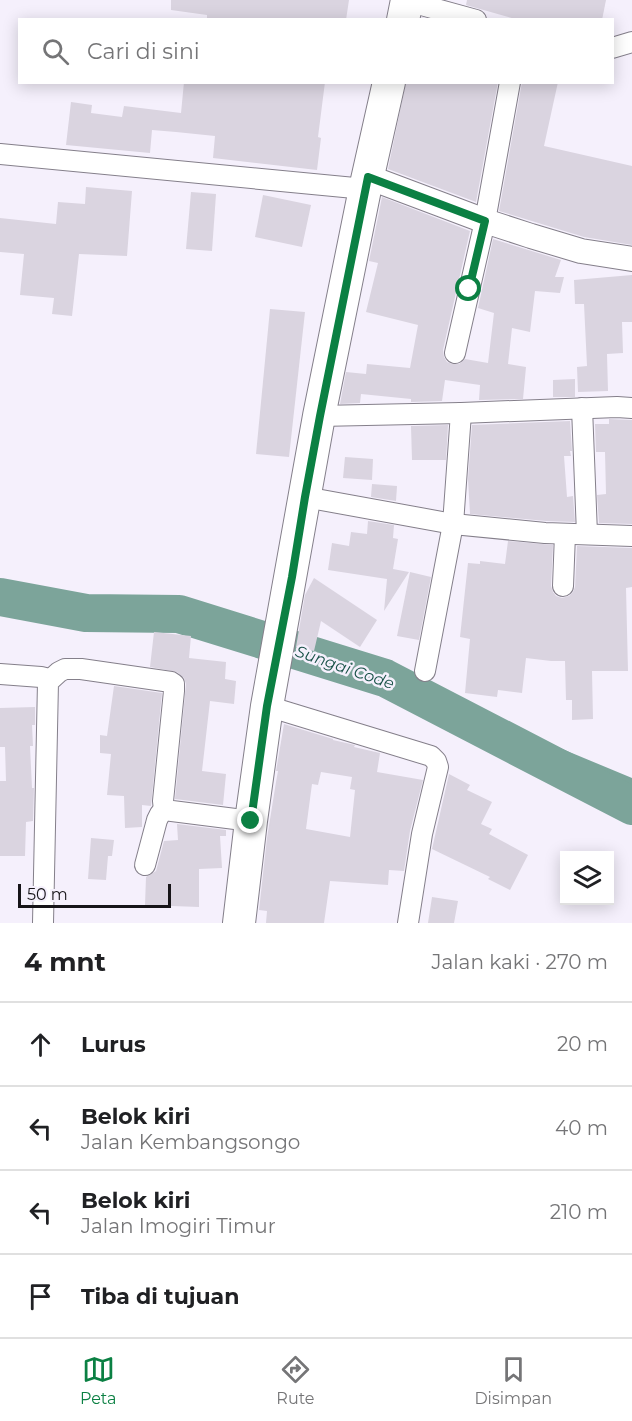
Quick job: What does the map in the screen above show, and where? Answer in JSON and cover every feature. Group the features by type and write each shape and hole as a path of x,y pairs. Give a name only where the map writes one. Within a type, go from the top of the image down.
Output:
{"main road":[{"path":"240,923 267,706 320,416 366,183 389,84"}],"street":[{"path":"406,7 465,18"},
{"path":"614,47 632,42"},
{"path":"455,353 485,221 510,84"},
{"path":"0,154 366,183 581,251 632,259"},
{"path":"582,408 587,534"},
{"path":"320,416 632,408"},
{"path":"425,671 453,524 461,413"},
{"path":"305,497 453,524 545,533 632,536"},
{"path":"563,586 565,534"},
{"path":"48,682 65,669 81,669 166,680 174,684 164,810"},
{"path":"0,674 41,677 48,682 43,923"},
{"path":"267,706 431,756 436,760 438,767 422,834 408,923"},
{"path":"164,810 251,821"},
{"path":"145,865 157,820 164,810"}],"shaded area":[{"path":"519,731 632,778 632,825 576,792 489,751"}],"building":[{"path":"171,0 349,0 346,18 207,18 207,15 171,10"},
{"path":"467,0 606,0 602,18 512,18 466,5"},
{"path":"184,84 325,84 318,137 321,138 317,170 213,158 215,136 176,132 152,130 150,153 66,145 71,102 92,105 91,113 122,117 124,106 181,113"},
{"path":"406,84 498,84 476,202 388,169"},
{"path":"522,84 558,84 544,146 632,166 632,245 584,237 499,211"},
{"path":"86,187 132,191 127,256 79,254 72,316 52,314 54,298 20,295 24,254 0,252 0,218 56,224 58,202 85,204"},
{"path":"191,192 216,194 212,251 186,249"},
{"path":"263,195 311,205 302,247 255,237"},
{"path":"382,197 470,231 443,350 447,362 452,364 459,364 465,359 488,363 494,313 478,308 493,239 561,260 555,277 564,277 560,293 535,291 530,332 512,328 508,364 526,367 523,399 479,400 480,385 445,380 442,401 411,402 411,399 361,394 360,403 340,404 346,372 366,374 367,364 410,368 418,325 366,312 378,263 369,261"},
{"path":"632,275 632,322 622,322 623,353 607,354 608,391 578,392 577,367 587,366 584,304 575,304 574,280"},
{"path":"270,309 305,312 289,457 256,454"},
{"path":"575,379 575,397 553,397 553,380"},
{"path":"609,419 632,420 632,524 599,523 597,495 606,494 605,452 596,452 595,424 609,424"},
{"path":"570,421 572,451 570,451 571,456 564,456 567,497 573,496 575,522 470,514 468,479 472,425"},
{"path":"448,425 446,460 412,460 411,426"},
{"path":"345,457 373,459 372,480 343,478"},
{"path":"372,484 397,486 396,501 371,497"},
{"path":"368,521 394,525 393,538 398,539 393,569 409,572 384,611 387,579 328,570 332,543 349,546 351,532 367,534"},
{"path":"508,541 553,545 551,586 556,596 562,598 569,596 575,587 577,546 632,548 632,587 626,588 628,671 592,671 593,719 572,720 572,700 566,700 565,661 526,658 522,693 498,690 497,697 465,693 470,639 460,637 468,563 480,564 480,561 505,564"},
{"path":"410,572 431,577 419,640 397,636"},
{"path":"314,578 377,620 360,647 321,621 314,651 296,647 305,595"},
{"path":"154,632 191,636 189,658 226,662 225,679 236,681 234,704 210,701 202,771 226,774 223,805 175,799 186,684 184,678 177,672 150,667"},
{"path":"114,686 162,693 151,806 142,805 142,827 125,828 124,796 107,795 111,754 100,753 100,735 107,736"},
{"path":"35,707 35,725 32,725 33,746 30,746 32,788 34,788 33,821 26,822 25,856 0,856 0,781 6,781 5,747 0,747 0,708"},
{"path":"284,724 380,753 377,772 423,780 410,831 404,871 389,870 388,885 330,881 324,923 266,923 267,911 259,910 267,838 278,771 276,771","holes":["321,772 352,777 350,789 355,790 350,837 306,829 312,784 318,785"]},
{"path":"449,774 470,785 467,790 492,802 481,824 492,829 489,834 528,855 510,890 488,879 490,877 432,849"},
{"path":"177,824 226,830 226,836 220,836 222,868 199,869 199,907 145,905 146,877 156,871 164,841 178,840"},
{"path":"91,838 114,840 112,856 108,856 106,880 88,879"},
{"path":"432,897 458,901 454,923 428,923"}],"waterway":[{"name":"Sungai Code","path":"0,597 86,613 179,614 385,678 632,806"}],"route":[{"path":"251,821 267,706 320,416 368,177 485,221 469,289"}]}
